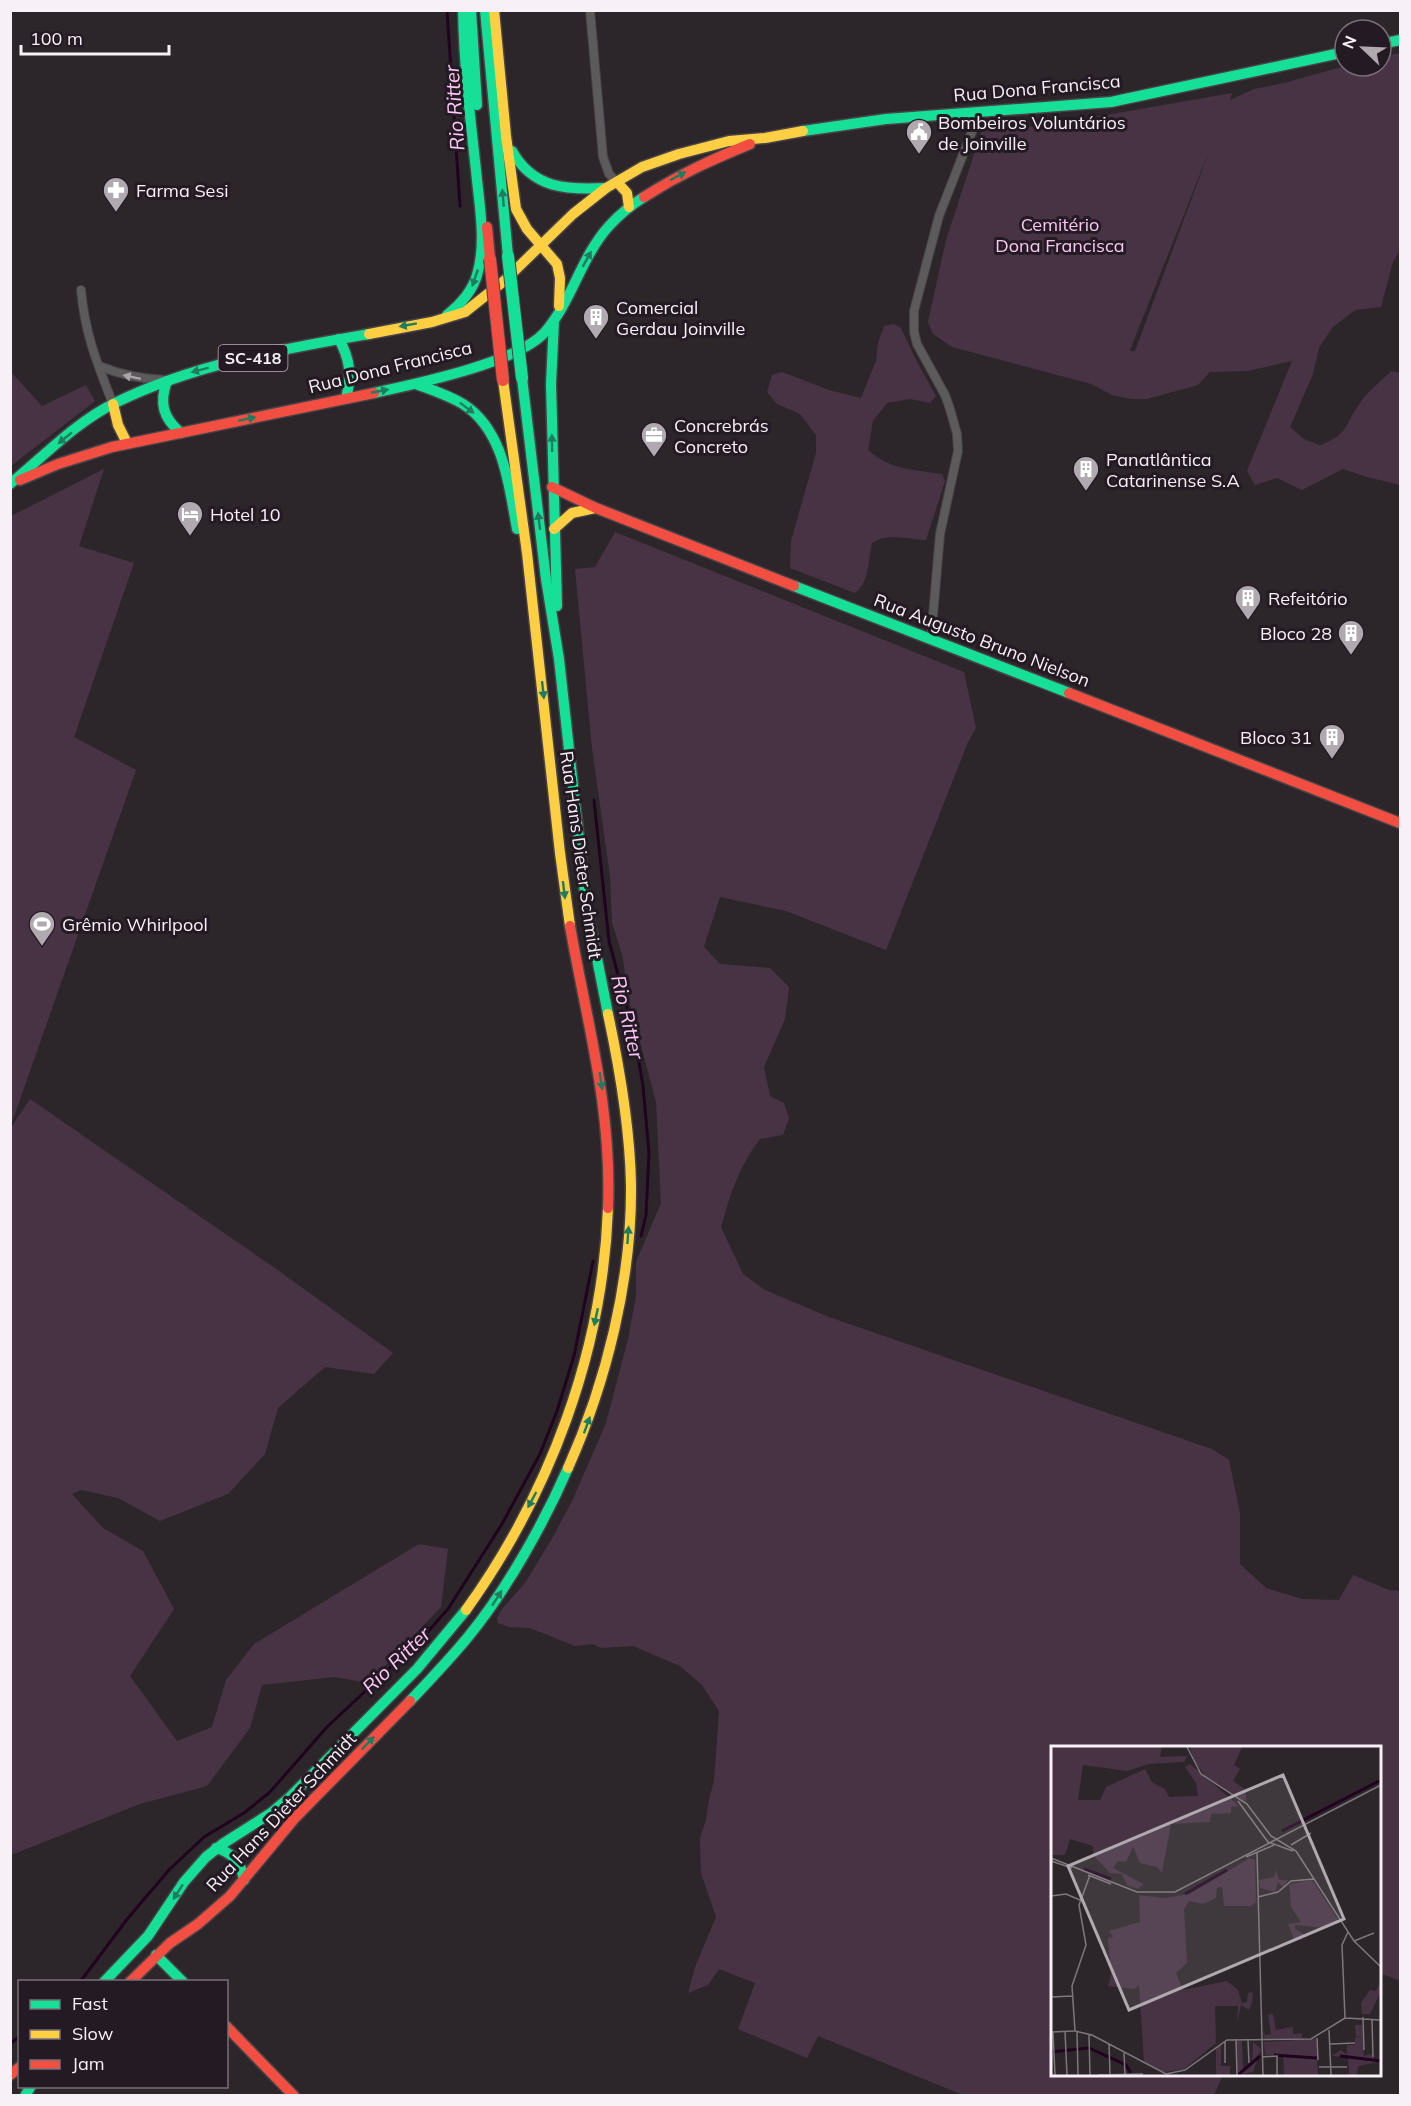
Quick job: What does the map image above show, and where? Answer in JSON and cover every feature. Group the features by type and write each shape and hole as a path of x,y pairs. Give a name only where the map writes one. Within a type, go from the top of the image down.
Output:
{"main road":[{"path":"442,319 460,306 470,291 478,272 480,250 478,198 464,56 463,10"},
{"name":"Rua Hans Dieter Schmidt","path":"106,1980 151,1932 189,1875 216,1848 277,1808 401,1686 458,1622 493,1570 536,1495 559,1443 588,1357 598,1310 608,1234 609,1145 597,1060 566,905 522,507 503,380 490,259 471,10"},
{"name":"Rua Hans Dieter Schmidt","path":"132,1980 156,1955 214,1911 244,1880 294,1820 452,1656 489,1610 533,1539 571,1464 588,1424 618,1316 627,1247 631,1186 630,1156 618,1066 586,903 560,659 546,579 508,256 485,10"},
{"path":"494,10 506,136 516,209 519,217 540,246 557,264 560,278 557,315 551,341 552,487 560,659"},
{"name":"Rua Dona Francisca","path":"12,484 76,429 113,404 167,381 202,369 442,319 465,312 504,281 573,214 611,185 642,167 679,154 729,141 765,138 835,125 980,111 1111,102 1333,55"},
{"path":"506,136 514,157 523,170 539,180 579,189 611,185 627,193 629,207"},
{"name":"Rua Dona Francisca","path":"12,484 76,458 128,443 415,384 505,357 543,334 557,315 595,246 608,227 629,207 675,177 702,163 765,138"},
{"path":"339,339 347,352 351,367 351,383 346,398"},
{"path":"167,381 162,392 161,404 164,416 180,433"},
{"path":"415,384 433,389 470,408 486,425 498,447 506,466 540,660"},
{"path":"113,404 118,425 128,443"},
{"name":"Rua Augusto Bruno Nielson","path":"552,487 596,508 1401,823"},
{"path":"554,529 567,514 596,508"},
{"path":"216,1848 230,1852 240,1861 244,1880"},
{"path":"156,1955 181,1980"},
{"path":"228,2028 294,2096"}],"street":[{"path":"590,10 603,157 611,185"},
{"path":"931,639 940,534 958,451 957,434 950,409 917,344 914,332 914,311 939,216 980,111"},
{"path":"81,290 89,341 113,404"},
{"path":"99,366 132,377 167,381"}],"green space":[{"name":"Cemitério Dona Francisca","path":"1400,53 1400,250 1393,262 1381,307 1355,310 1332,328 1319,348 1313,374 1290,427 1304,439 1320,445 1329,441 1344,430 1361,401 1373,388 1391,371 1400,373 1400,485 1343,469 1302,490 1277,478 1255,485 1247,471 1292,361 1248,371 1210,372 1198,385 1147,399 1131,399 1112,395 1091,384 952,347 933,334 928,322 946,240 982,130 1043,126 1232,93 1230,100 1254,89 1333,69 1333,78 1393,78 1393,54","holes":["1212,144 1135,351 1130,350"]},
{"path":"894,324 901,328 936,396 930,403 910,399 887,403 873,421 868,450 894,466 942,474 945,481 926,540 892,537 872,543 866,577 855,593 790,568 791,541 816,453 816,435 800,414 777,404 767,392 772,375 782,372 829,390 861,398 876,361 878,343 884,326"},
{"path":"11,372 42,406 86,385 95,401 11,466"},
{"name":"Grêmio Whirlpool","path":"104,469 79,546 134,563 74,737 136,770 11,1125 11,516"},
{"path":"615,532 964,672 976,728 968,742 886,950 786,911 720,897 704,947 720,964 770,968 789,987 785,1019 764,1067 770,1096 784,1103 789,1118 783,1135 760,1139 752,1150 736,1181 721,1227 743,1274 765,1290 829,1317 1212,1449 1229,1460 1240,1513 1240,1564 1266,1588 1302,1599 1339,1600 1353,1575 1389,1590 1400,1591 1400,1981 1381,1973 1381,1746 1051,1746 1051,2076 1223,2076 1214,2095 963,2095 818,2036 807,2058 738,2029 755,1983 719,1969 708,1985 688,1993 695,1967 716,1917 701,1873 700,1838 714,1781 719,1711 702,1685 680,1666 633,1646 601,1648 593,1644 575,1646 530,1628 509,1627 498,1623 497,1618 502,1609 525,1583 553,1537 573,1499 606,1423 628,1339 636,1296 636,1262 661,1203 656,1102 628,997 623,958 612,922 610,876 592,748 575,569 595,567"},
{"path":"30,1099 279,1271 393,1353 374,1374 325,1367 278,1408 265,1454 228,1494 160,1521 118,1498 81,1490 72,1494 103,1528 143,1551 174,1609 130,1676 177,1741 212,1727 226,1680 254,1644 419,1544 448,1549 441,1607 369,1683 334,1677 262,1685 250,1728 207,1786 140,1804 11,1855 10,1129"}],"waterway":[{"name":"Rio Ritter","path":"447,10 460,206"},
{"name":"Rio Ritter","path":"594,800 609,941 634,1034 643,1086 649,1153 646,1215 641,1236"},
{"name":"Rio Ritter","path":"82,1980 128,1918 169,1870 204,1837 244,1813 270,1792 327,1727 423,1637 448,1609 502,1524 540,1454 557,1411 574,1356 593,1261"},
{"name":"Rio Ritter","path":"10,2044 18,2038"}],"traffic: fast":[{"path":"447,315 472,287 477,275 481,249 481,223 463,10"},
{"path":"471,10 477,105"},
{"path":"485,10 508,256"},
{"path":"1393,41 1400,40"},
{"path":"803,131 886,119 1111,102 1333,55"},
{"path":"512,151 520,164 530,173 552,185 606,188"},
{"path":"374,393 465,371 490,363 532,343 554,320 599,238 617,218 644,197"},
{"path":"508,256 522,378"},
{"path":"554,321 551,384 557,606"},
{"path":"10,484 60,440 87,420 145,389 239,360 369,334"},
{"path":"339,339 349,368 346,398"},
{"path":"522,378 546,579 559,659 586,903 608,1014"},
{"path":"167,381 163,396 164,410 170,422 181,433"},
{"path":"416,384 463,404 488,428 507,477 517,529"},
{"path":"794,586 1069,693"},
{"path":"410,1701 461,1645 496,1599 536,1534 568,1468"},
{"path":"106,1980 148,1936 184,1882 206,1857 271,1813 290,1797 417,1669 466,1610"},
{"path":"216,1848 235,1859 241,1868 244,1880"},
{"path":"156,1955 181,1980"},
{"path":"25,2096 30,2088"}],"traffic: slow":[{"path":"494,10 506,136 516,209 527,229 557,264 560,278 559,306"},
{"path":"369,334 432,322 465,312 504,281 573,214 606,188 642,167 679,154 729,141 765,138 803,131"},
{"path":"617,182 627,193 629,207"},
{"path":"503,380 527,553 570,926"},
{"path":"113,404 118,425 127,443"},
{"path":"554,529 572,513 595,508"},
{"path":"568,1468 582,1435 605,1366 622,1294 627,1257 630,1221 630,1164 620,1078 608,1014"},
{"path":"466,1610 496,1565 523,1518 547,1469 567,1419 596,1315 604,1262 608,1208"}],"traffic: jam":[{"path":"644,197 670,181 750,144"},
{"path":"487,227 490,259"},
{"path":"490,259 503,380"},
{"path":"20,480 58,464 112,447 374,393"},
{"path":"552,487 596,508 794,586"},
{"path":"1069,693 1400,823"},
{"path":"570,926 602,1100 606,1135 608,1208"},
{"path":"132,1980 170,1943 198,1924 230,1896 294,1819 410,1701"},
{"path":"228,2028 294,2096"},
{"path":"10,2075 18,2069"}],"place":[{"name":"Bombeiros Voluntários de Joinville","path":"919,155"},
{"name":"Farma Sesi","path":"116,213"},
{"name":"Comercial Gerdau Joinville","path":"596,340"},
{"name":"Concrebrás Concreto","path":"654,458"},
{"name":"Panatlântica Catarinense S.A","path":"1086,492"},
{"name":"Hotel 10","path":"190,537"},
{"name":"Refeitório","path":"1248,621"},
{"name":"Bloco 28","path":"1351,656"},
{"name":"Bloco 31","path":"1332,760"},
{"name":"Grêmio Whirlpool","path":"42,947"}]}
